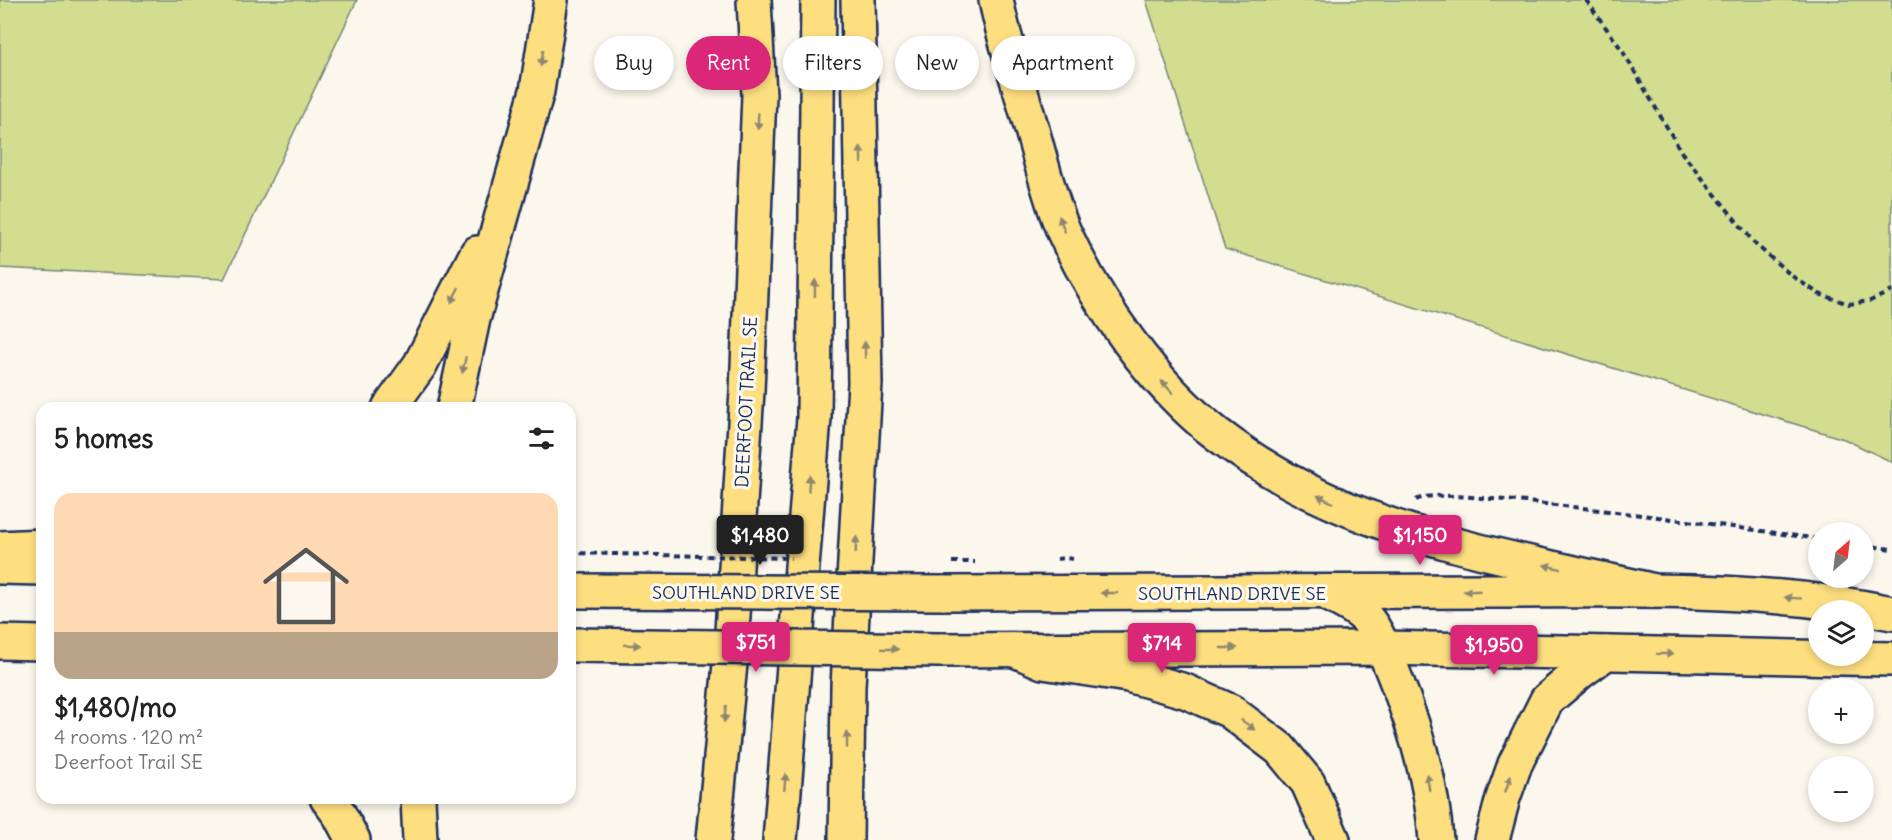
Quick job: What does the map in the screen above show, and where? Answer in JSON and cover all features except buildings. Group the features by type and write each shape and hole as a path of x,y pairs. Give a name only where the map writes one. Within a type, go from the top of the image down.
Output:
{"main road":[{"path":"455,402 473,319 537,91 550,0"},
{"name":"DEERFOOT TRAIL SE","path":"712,840 730,664 747,391 759,95 754,0"},
{"path":"780,840 814,418 818,0"},
{"path":"846,840 848,687 865,384 858,0"},
{"path":"996,0 1001,25 1064,230 1098,294 1129,340 1166,387 1216,434 1261,464 1324,499 1400,528 1454,544 1650,590"},
{"path":"393,402 420,365 510,187"},
{"path":"0,548 36,546"},
{"path":"0,567 36,568"},
{"name":"SOUTHLAND DRIVE SE","path":"576,591 942,593 1650,590 1815,600 1892,613"},
{"path":"1325,592 1353,607 1367,618 1384,648 1406,703 1425,765 1436,840"},
{"path":"0,642 36,644"},
{"path":"576,645 940,650 1384,648 1892,658"},
{"path":"1015,650 1043,663 1128,675 1174,688 1230,711 1280,749 1308,783 1333,840"},
{"path":"1492,840 1515,764 1547,700 1606,653"},
{"path":"332,804 353,840"},
{"path":"418,804 420,840"}],"path":[{"path":"1586,0 1622,50 1682,153 1755,244 1792,276 1819,294 1849,304 1870,300 1892,291"},
{"path":"1407,504 1424,496 1486,499 1597,509 1808,538"},
{"path":"1874,547 1892,549"},
{"path":"576,553 796,558"},
{"path":"951,562 975,562"}],"green space":[{"path":"0,0 357,0 224,279 0,268"},
{"path":"1146,0 1892,0 1892,462 1844,439 1225,249"}]}
